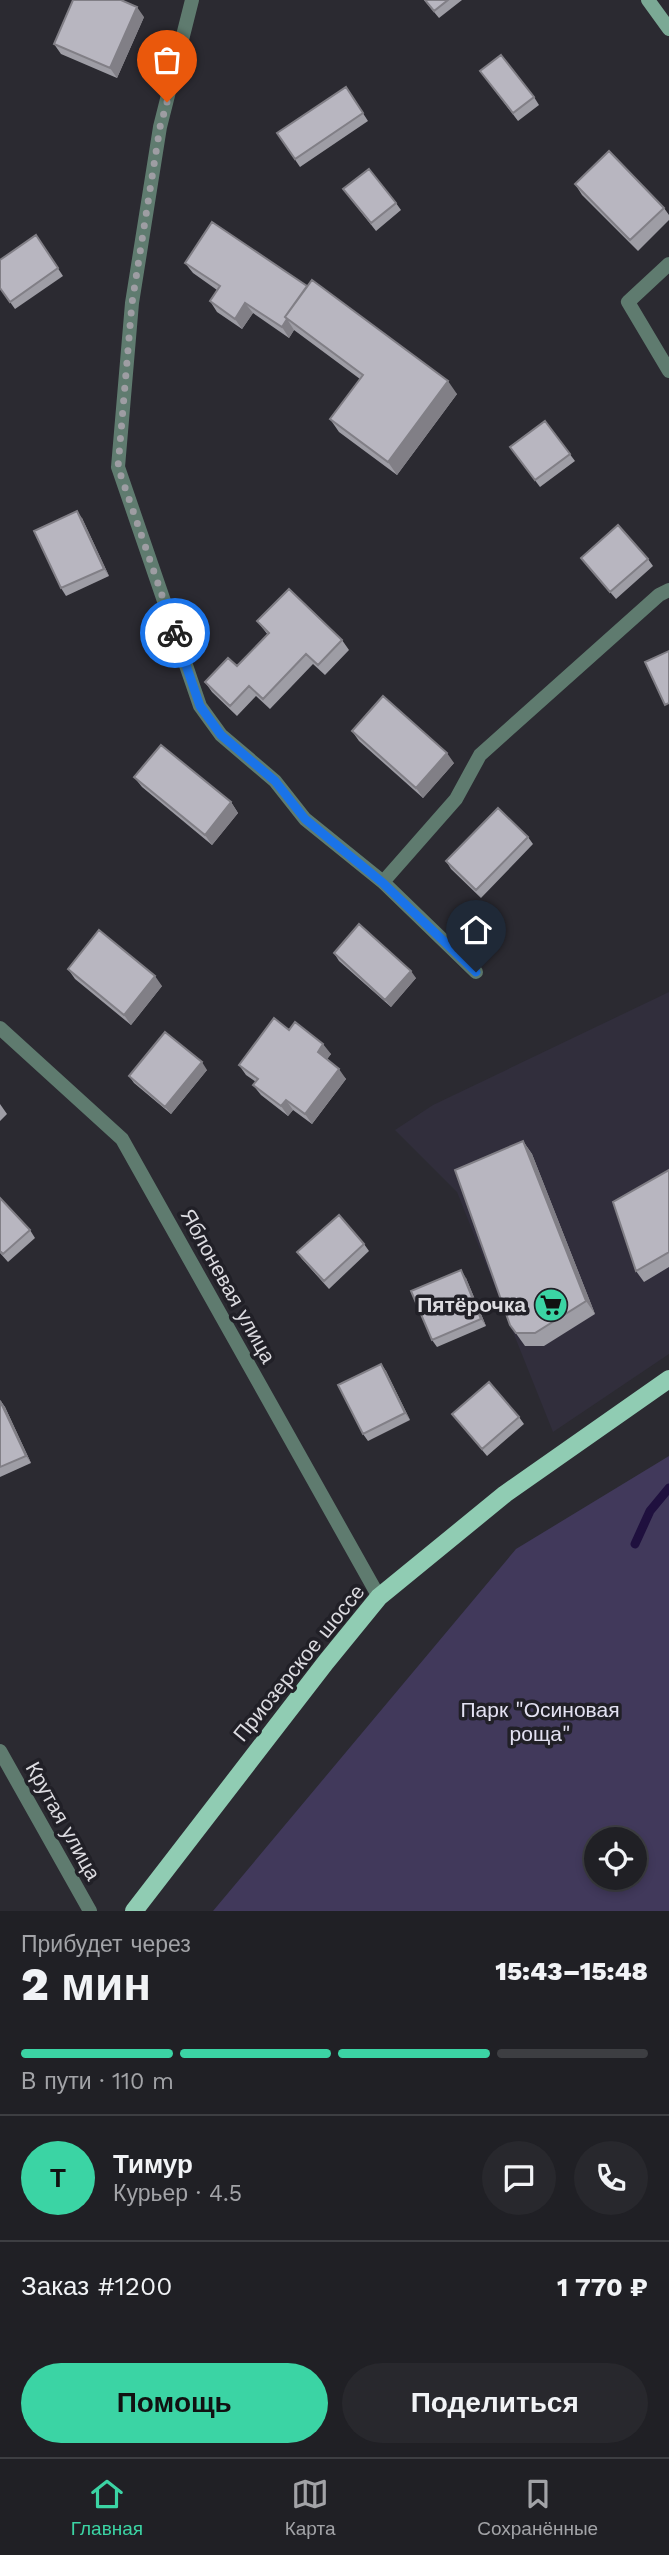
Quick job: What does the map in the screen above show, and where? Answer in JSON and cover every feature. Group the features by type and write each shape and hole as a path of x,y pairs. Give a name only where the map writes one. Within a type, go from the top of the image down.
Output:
{"main road":[{"path":"648,0 669,29"},
{"name":"Приозерское шоссе","path":"134,1911 379,1597 505,1494 669,1379"}],"street":[{"path":"192,0 160,127 132,303 118,467 200,706 221,735 275,781 305,819 383,883 476,972"},
{"path":"669,264 628,302 669,371"},
{"path":"383,883 456,799 480,755 659,595 669,590"},
{"name":"Яблоневая улица","path":"0,1028 122,1139 379,1597"},
{"name":"Крутая улица","path":"0,1751 90,1911"}],"shaded area":[{"path":"669,992 669,1354 553,1432 457,1192 395,1130 433,1105"}],"green space":[{"name":"Парк \"Осиновая роща\"","path":"669,1456 669,1911 213,1911 516,1549"}],"building":[{"path":"73,0 121,0 137,7 110,68 54,44"},
{"path":"425,0 448,0 434,11"},
{"path":"501,55 534,97 513,113 480,71"},
{"path":"346,87 363,113 295,159 277,133"},
{"path":"609,151 664,208 630,240 575,184"},
{"path":"369,169 396,203 371,223 343,189"},
{"path":"212,222 307,286 285,317 287,319 282,327 245,303 235,319 210,301 220,286 185,263"},
{"path":"36,235 58,268 10,302 0,288 0,260"},
{"path":"312,280 448,381 388,462 330,419 363,375 285,317"},
{"path":"545,421 570,454 535,480 510,447"},
{"path":"77,511 104,569 61,588 34,531"},
{"path":"618,525 648,559 610,592 581,558"},
{"path":"289,589 342,640 318,665 306,654 263,699 249,686 230,706 205,682 228,658 237,666 269,633 257,621"},
{"path":"669,651 669,703 665,705 645,662"},
{"path":"383,696 447,753 416,788 352,731"},
{"path":"161,745 231,802 205,835 134,777"},
{"path":"498,808 528,837 476,890 446,861"},
{"path":"359,924 411,971 385,1000 334,953"},
{"path":"99,930 155,976 124,1015 68,969"},
{"path":"274,1018 289,1030 295,1022 323,1044 318,1052 339,1069 305,1114 286,1100 281,1106 253,1085 258,1079 239,1065"},
{"path":"165,1032 202,1062 165,1107 129,1076"},
{"path":"523,1141 586,1301 535,1333 516,1333 510,1325 455,1170"},
{"path":"669,1170 669,1252 636,1271 613,1202"},
{"path":"0,1198 30,1230 3,1254 0,1251"},
{"path":"339,1215 364,1244 324,1281 297,1252"},
{"path":"461,1270 481,1319 432,1340 411,1291"},
{"path":"381,1364 405,1413 363,1434 338,1385"},
{"path":"489,1382 519,1417 482,1449 452,1414"},
{"path":"0,1401 26,1456 0,1467"}],"waterway":[{"path":"635,1544 650,1511 669,1488"}],"way so far":[{"path":"167,102 160,127 132,303 118,467 175,633"}],"place":[{"name":"Пятёрочка","path":"551,1305"}],"route":[{"path":"175,633 200,706 221,735 275,781 305,819 383,883 476,972"}]}
